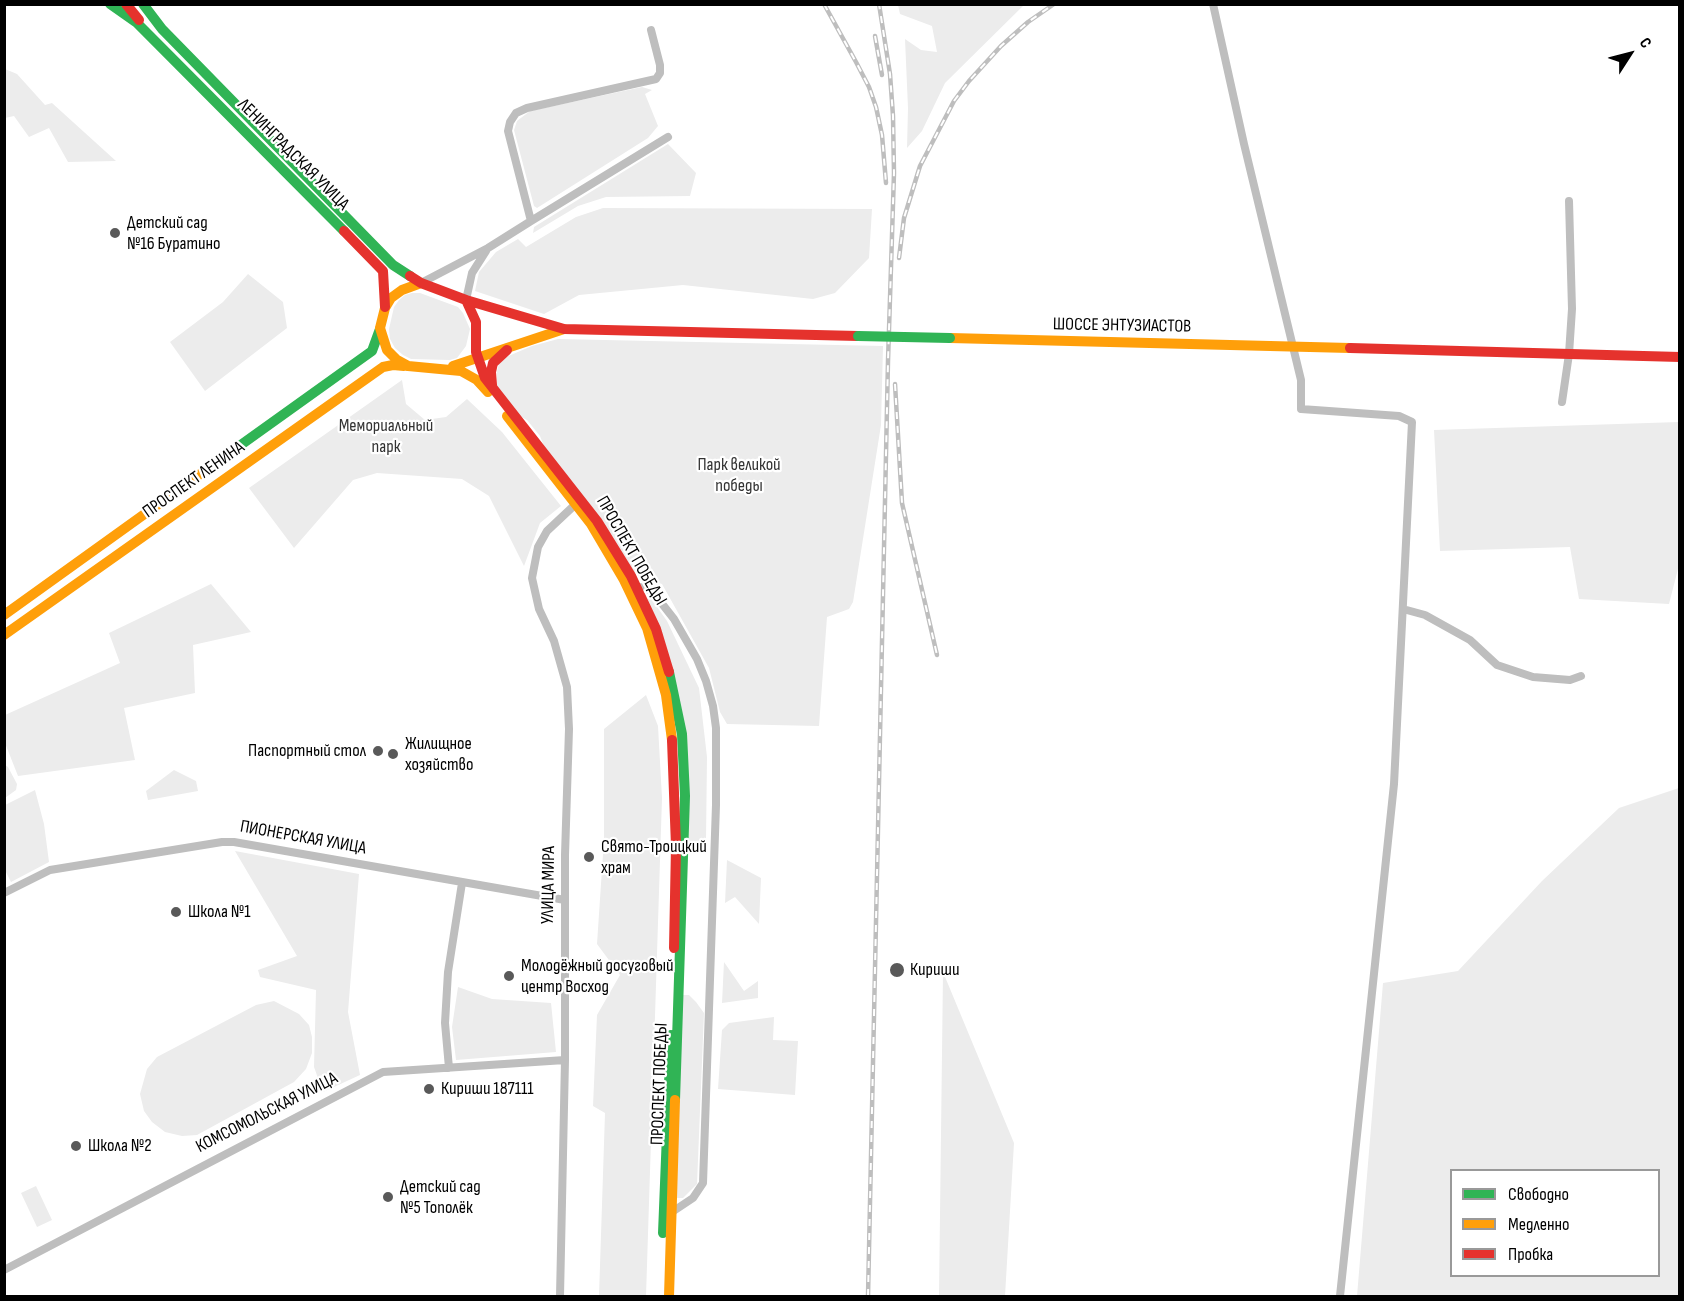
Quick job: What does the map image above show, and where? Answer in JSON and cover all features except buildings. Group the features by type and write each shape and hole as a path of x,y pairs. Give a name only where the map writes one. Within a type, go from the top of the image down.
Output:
{"main road":[{"path":"111,4 152,37"},
{"path":"126,4 152,37"},
{"path":"143,4 162,29"},
{"path":"151,4 162,29"},
{"name":"ЛЕНИНГРАДСКАЯ УЛИЦА","path":"162,29 393,265 421,283"},
{"name":"ЛЕНИНГРАДСКАЯ УЛИЦА","path":"152,37 383,271 385,308"},
{"path":"491,390 461,371 408,366 397,360 387,350 380,328 385,308 391,298 402,290 421,283 466,300 564,329"},
{"path":"466,300 476,322 475,343 480,368 491,390"},
{"name":"ПРОСПЕКТ ЛЕНИНА","path":"4,615 372,351 380,328"},
{"path":"435,369 453,366 564,329"},
{"name":"ШОССЕ ЭНТУЗИАСТОВ","path":"564,329 1680,357"},
{"path":"453,366 475,343"},
{"path":"491,390 490,372 493,363 498,356 512,346"},
{"name":"ПРОСПЕКТ ЛЕНИНА","path":"4,635 383,367 408,366"},
{"name":"ПРОСПЕКТ ПОБЕДЫ","path":"491,390 606,534 653,621 668,663 676,699 684,755 685,796 681,980 669,1296"},
{"name":"ПРОСПЕКТ ПОБЕДЫ","path":"579,502 633,597 647,628 666,695 672,729 675,762 676,858 662,1296"}],"street":[{"path":"1213,4 1301,380 1301,409 1399,416 1412,422 1394,784 1340,1296"},
{"path":"531,221 508,131 510,122 516,113 527,108 656,79 660,73 660,64 651,30"},
{"path":"421,283 488,248 668,137"},
{"path":"1562,402 1569,354 1572,309 1569,201"},
{"path":"466,300 472,273 488,248"},
{"name":"УЛИЦА МИРА","path":"560,1296 569,729 567,687 554,641 539,609 531,578 538,547 547,531 579,502"},
{"path":"637,588 652,591 686,639 706,681 716,728 716,816 702,1183 693,1198 672,1212"},
{"path":"1403,609 1425,615 1470,640 1497,665 1533,677 1570,680 1581,676"},
{"name":"ПИОНЕРСКАЯ УЛИЦА","path":"4,893 50,870 222,842 246,843 565,900"},
{"path":"449,1068 445,1023 448,972 462,883"},
{"name":"КОМСОМОЛЬСКАЯ УЛИЦА","path":"4,1270 383,1072 565,1060"}],"green space":[{"path":"898,5 1024,5 945,83 922,131 907,148 905,39 921,50 937,52 932,26 900,14"},
{"path":"5,69 17,74 45,105 52,103 116,161 68,162 49,128 29,137 14,116 5,118"},
{"path":"642,87 652,90 645,94 658,126 648,138 537,208 534,206 514,130 517,121 530,111"},
{"path":"668,144 696,173 690,196 606,197 578,206 533,233 534,227"},
{"path":"603,208 872,209 869,258 835,293 813,299 683,285 579,295 544,314 475,291 479,272 496,252 518,239 526,247 576,217"},
{"path":"248,274 283,302 287,328 205,391 170,342 223,302"},
{"path":"420,293 458,307 463,313 470,329 466,346 457,358 450,360 411,359 395,348 390,339 389,329 394,307 405,295"},
{"name":"Парк великой победы","path":"558,339 883,346 881,425 853,602 849,609 827,617 819,726 727,724 720,712 709,668 662,584 639,576 631,569 544,446 540,436 527,420 518,415 497,387 499,364 506,357 532,346"},
{"name":"Мемориальный парк","path":"402,380 406,404 425,420 446,417 467,399 502,432 561,506 540,523 524,566 489,496 462,479 377,473 353,480 294,548 249,488"},
{"path":"1679,422 1680,561 1669,604 1579,599 1570,547 1440,551 1434,430"},
{"path":"211,584 251,632 193,645 195,693 124,708 135,760 18,776 5,743 5,715 120,663 109,633"},
{"path":"650,597 667,621 699,688 707,757 706,839 697,848 685,845 689,802 647,598"},
{"path":"646,695 658,726 662,798 646,1296 599,1296 605,1113 593,1106 597,1015 620,975 597,944 604,839 604,729"},
{"path":"5,765 17,784 16,790 5,798"},
{"path":"174,770 196,781 198,791 148,800 146,791"},
{"path":"1679,788 1679,1296 1357,1296 1383,983 1458,971 1542,881 1619,808"},
{"path":"35,790 44,824 49,862 11,882 5,870 5,805"},
{"path":"235,851 359,874 348,1012 360,1075 323,1092 314,1067 316,990 260,977 258,970 297,956"},
{"path":"727,860 761,878 759,924 735,897 725,903"},
{"path":"724,962 744,991 758,981 758,998 722,1003"},
{"path":"943,972 1014,1143 1005,1296 939,1296"},
{"path":"458,987 492,999 551,1003 556,1052 456,1060 452,1027"},
{"path":"682,995 689,995 704,1013 697,1184 683,1198 676,1198"},
{"path":"274,1001 299,1014 309,1025 312,1037 312,1053 306,1069 294,1082 197,1135 182,1136 165,1132 152,1122 144,1111 140,1094 147,1069 157,1057 256,1005"},
{"path":"774,1017 773,1040 798,1041 795,1095 718,1089 722,1030 729,1023"},
{"path":"36,1186 52,1220 37,1227 21,1193"}],"railway":[{"path":"824,4 869,87 876,107 882,135 886,183"},
{"path":"868,1296 894,173 890,74 879,4"},
{"path":"899,258 904,218 920,166 954,101 1001,46 1028,22 1054,4"},
{"path":"875,36 882,75"},
{"path":"895,384 902,503 937,655"}],"traffic: fast":[{"path":"110,4 137,23 344,231"},
{"path":"143,4 162,29 393,265 410,276"},
{"path":"210,467 372,351 380,329"},
{"path":"858,336 950,338"},
{"path":"669,672 682,734 685,796 675,1100"},
{"path":"663,1233 671,1035"}],"traffic: slow":[{"path":"421,283 402,290 391,298 385,308 380,328 387,350 397,360 408,366 461,371 477,380 488,392"},
{"path":"453,366 564,329"},
{"path":"950,338 1350,348"},
{"path":"4,635 383,367 404,366"},
{"path":"507,416 591,524 624,580 647,628 666,695 672,740"},
{"path":"4,615 210,467"},
{"path":"669,1296 675,1100"}],"traffic: jam":[{"path":"126,4 139,20"},
{"path":"344,231 383,271 385,307"},
{"path":"410,276 421,283 466,300 476,322 476,352 485,378 597,521 631,576 656,629 669,672"},
{"path":"466,300 564,329 858,336"},
{"path":"1350,348 1680,357"},
{"path":"492,385 493,363 507,350"},
{"path":"672,740 676,846 674,948"}],"place":[{"name":"Детский сад №16 Буратино","path":"115,233"},
{"name":"Паспортный стол","path":"378,751"},
{"name":"Жилищное хозяйство","path":"393,754"},
{"name":"Свято-Троицкий храм","path":"589,857"},
{"name":"Школа №1","path":"176,912"},
{"name":"Кириши","path":"897,970"},
{"name":"Молодёжный досуговый центр Восход","path":"509,976"},
{"name":"Кириши 187111","path":"429,1089"},
{"name":"Школа №2","path":"76,1146"},
{"name":"Детский сад №5 Тополёк","path":"388,1197"}]}
